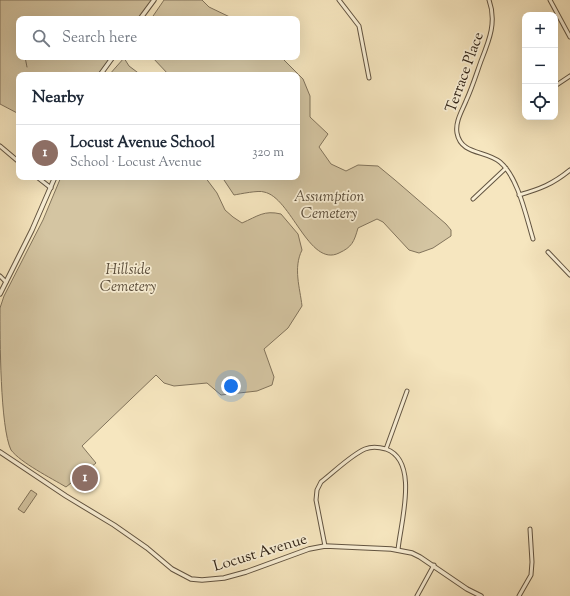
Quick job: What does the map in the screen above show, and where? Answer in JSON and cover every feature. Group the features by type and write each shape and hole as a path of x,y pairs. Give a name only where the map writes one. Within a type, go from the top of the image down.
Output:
{"street":[{"path":"142,16 154,0"},
{"path":"339,0 359,26 369,78"},
{"name":"Terrace Place","path":"489,0 492,11 492,30 473,86 458,119 456,132 464,147 492,157 506,168 514,181 534,239"},
{"path":"550,0 570,37"},
{"path":"102,72 111,60"},
{"path":"558,84 570,76"},
{"path":"0,146 16,159"},
{"path":"473,199 506,168"},
{"path":"519,195 538,190 552,184 570,170"},
{"path":"40,180 51,189"},
{"path":"0,294 32,230 54,180"},
{"path":"548,252 570,275"},
{"path":"0,276 6,282"},
{"path":"386,449 406,391"},
{"path":"325,546 316,500 318,486 358,453 370,447 386,449 396,457 404,471 406,502 398,550"},
{"name":"Locust Avenue","path":"0,452 66,496 114,525 147,548 172,570 191,578 202,580 224,578 246,572 309,549 325,546 398,550 420,557 434,565 467,589 481,596"},
{"path":"519,596 531,575 532,562 530,529"},
{"path":"417,596 434,565"}],"green space":[{"path":"0,0 153,0 141,16 16,16 16,60 110,60 102,72 16,72 16,112 0,104"},
{"path":"164,0 202,0 209,7 228,16 153,16"},
{"path":"122,60 125,60 129,66 137,72 112,72"},
{"name":"Assumption Cemetery","path":"155,60 284,60 296,72 166,72"},
{"name":"Assumption Cemetery","path":"300,76 303,79 310,96 310,117 328,134 319,147 331,164 346,171 358,165 378,166 446,224 451,230 451,236 433,248 419,253 409,250 383,222 377,219 358,228 352,244 347,249 339,253 328,255 318,250 309,242 283,206 274,197 264,192 249,192 234,195 224,180 300,180"},
{"name":"Hillside Cemetery","path":"60,180 207,180 217,193 225,210 242,223 265,213 281,214 298,234 302,250 299,257 298,271 302,306 288,328 264,349 274,377 272,385 257,391 221,395 207,383 174,386 164,383 156,375 82,446 96,463 66,487 22,460 11,450 7,439 1,382 0,308 4,296 43,220"},
{"path":"31,490 37,494 24,513 18,509"}],"waterway":[{"path":"26,60 27,67"}],"place":[{"name":"Locust Avenue School","path":"85,478"}]}
